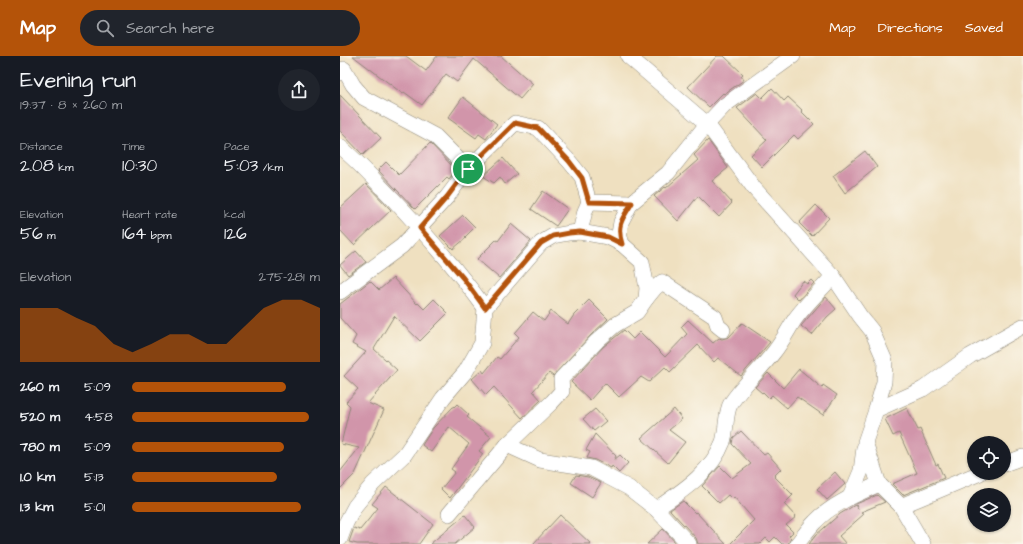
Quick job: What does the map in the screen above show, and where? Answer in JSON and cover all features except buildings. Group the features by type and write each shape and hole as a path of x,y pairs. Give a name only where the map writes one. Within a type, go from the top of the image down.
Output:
{"street":[{"path":"628,56 707,124 754,188 833,276 872,331 885,361 884,382 865,442 861,471 850,497"},
{"path":"622,244 619,234 621,222 632,203 668,173 724,105 793,56"},
{"path":"340,73 344,70 353,85 364,98 435,136 468,169"},
{"path":"340,292 402,246 447,197 468,169 515,123 538,128 569,161 582,178 589,202 585,211 580,232"},
{"path":"340,146 353,157 420,228 463,278 485,308"},
{"path":"589,202 632,203"},
{"path":"340,538 355,506 373,484 405,454 443,398 466,371 482,343 485,308 541,243 553,236 580,232 608,237 622,244 642,262 647,288 646,300"},
{"path":"656,509 687,487 705,471 723,442 727,428 729,406 740,389 749,382 781,344 795,320 833,276"},
{"path":"449,514 507,445 562,391 561,379 597,341 615,325 636,312 655,288 662,282 715,317 718,326 723,330"},
{"path":"876,410 923,389 970,356 1023,326"},
{"path":"865,442 879,484 901,506 923,544"},
{"path":"507,445 540,460 591,468 629,488 656,509 689,544"},
{"path":"1011,462 1023,458"},
{"path":"901,506 967,478"},
{"path":"797,544 815,522 827,511 850,497 879,484"}],"route":[{"path":"515,123 538,128 569,161 582,178 589,202 632,203 621,222 619,234 622,244 608,237 580,232 553,236 541,243 485,308 463,278 420,228 447,197 468,169 515,123"}]}
